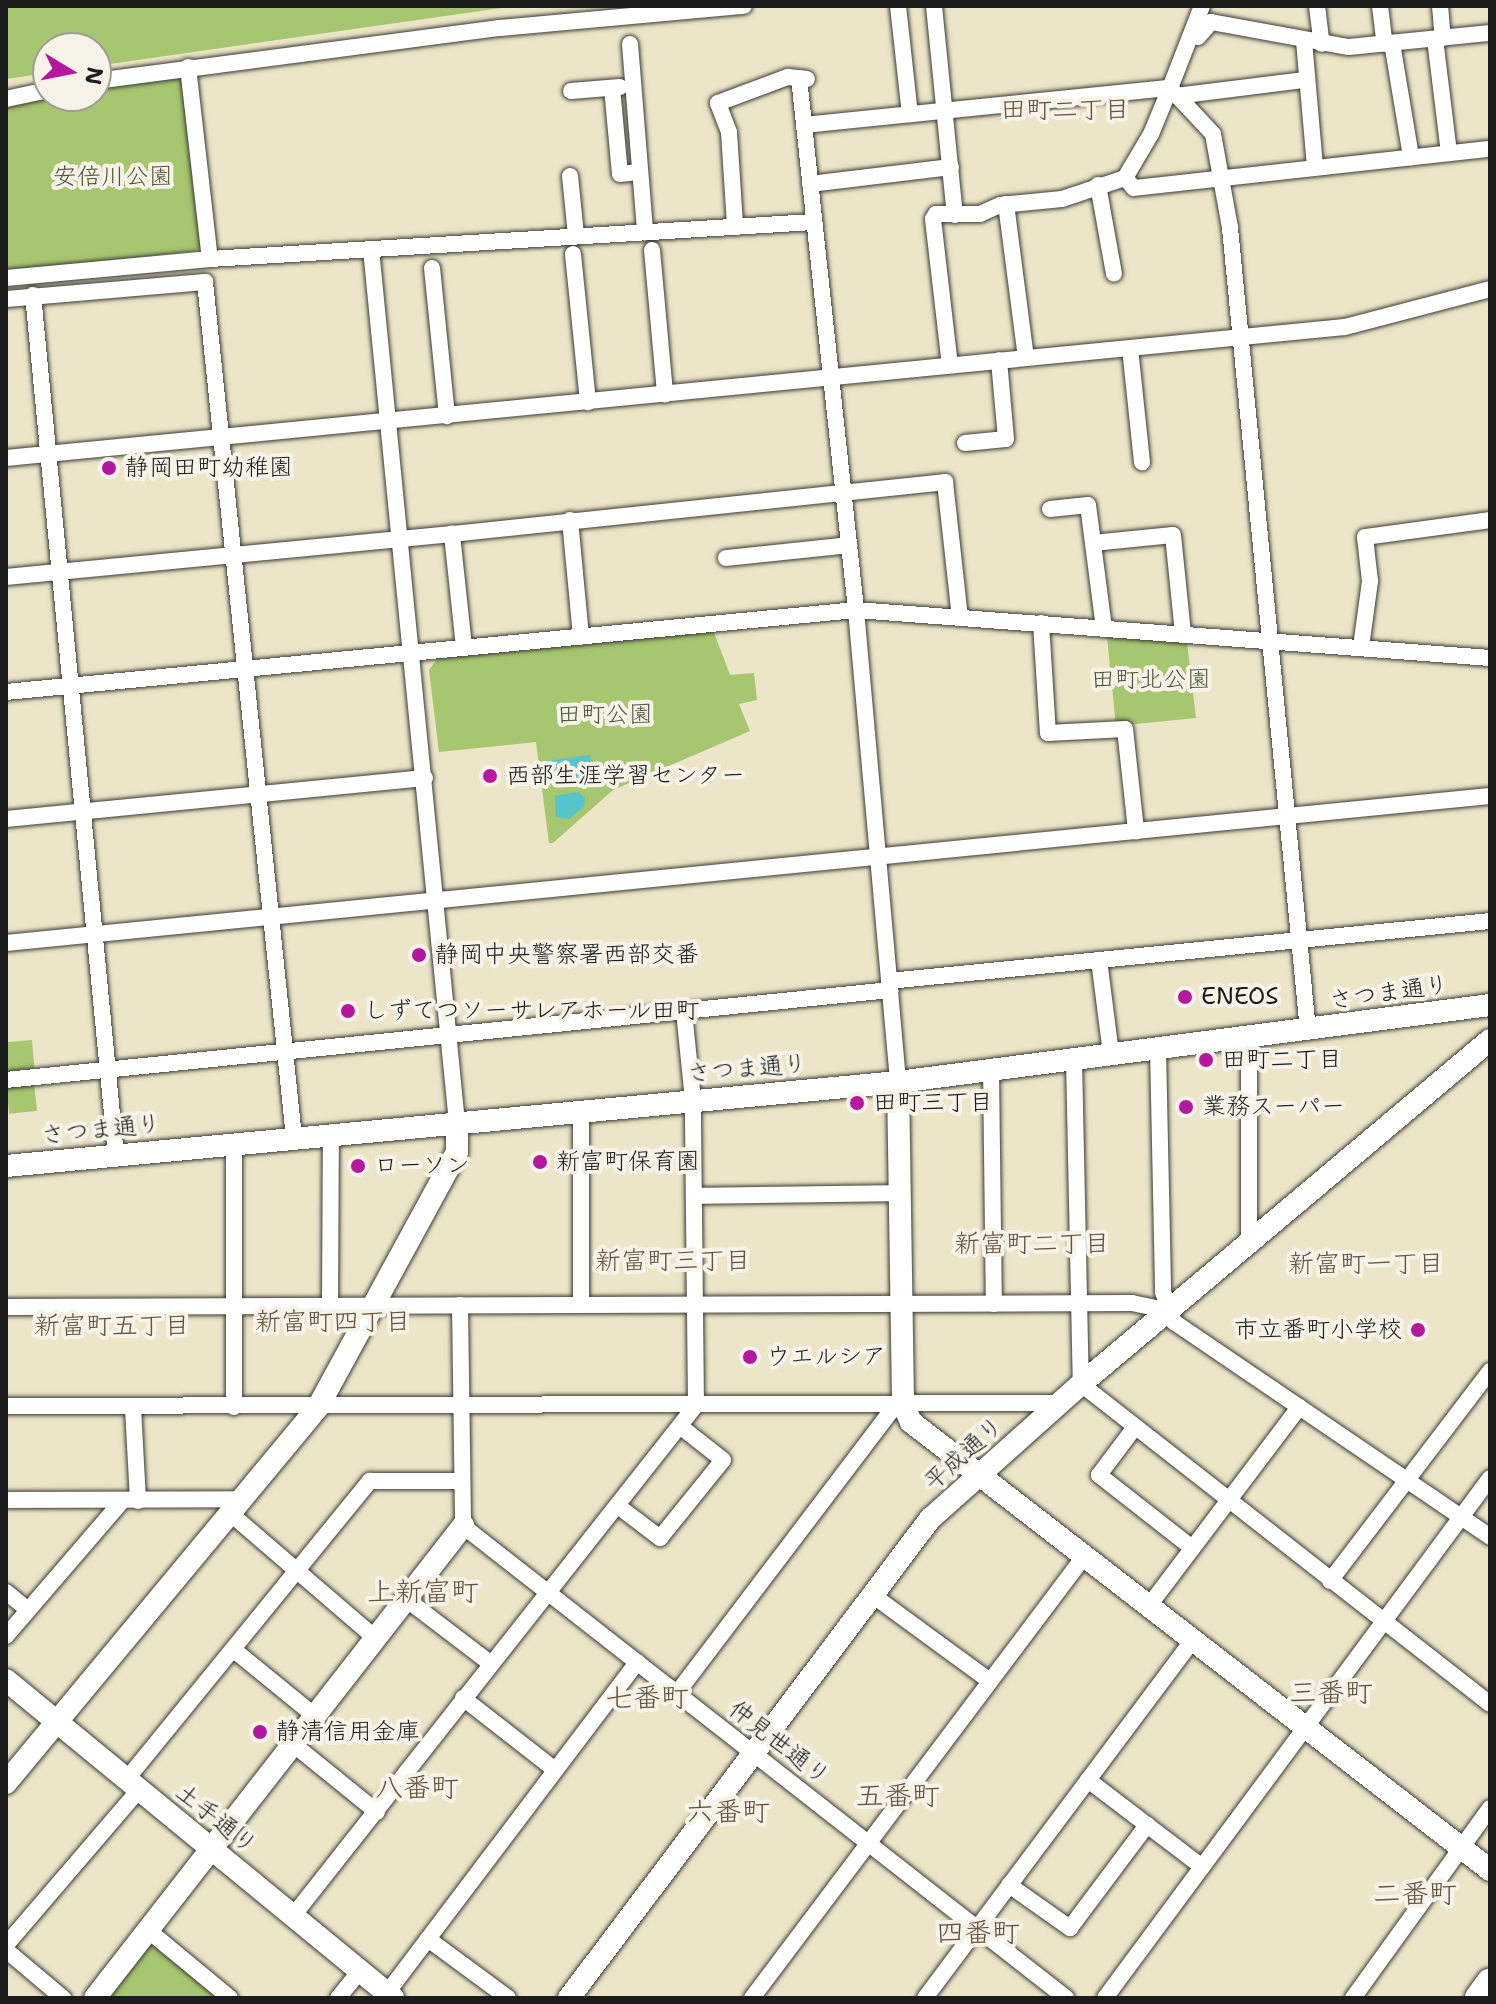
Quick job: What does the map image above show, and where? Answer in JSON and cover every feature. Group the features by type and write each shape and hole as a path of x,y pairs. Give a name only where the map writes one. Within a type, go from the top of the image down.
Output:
{"highway":[{"path":"1479,1998 1490,1983"}],"street":[{"path":"112,79 500,28 744,6"},
{"path":"898,6 910,114"},
{"path":"934,6 955,215"},
{"path":"950,365 933,219 936,214 980,214 1006,204 1062,199 1125,178 1173,92 1202,6"},
{"path":"1317,6 1322,44"},
{"path":"1380,6 1411,157"},
{"path":"1440,6 1439,38 1449,153"},
{"path":"1184,53 1211,22 1322,44 1388,43 1490,33"},
{"path":"1304,41 1315,168"},
{"path":"630,44 645,232"},
{"path":"188,67 210,259"},
{"path":"735,225 729,132 718,103 788,77 804,79 804,125 856,610 898,1082 903,1404 911,1422 975,1476 1490,1870"},
{"path":"804,125 1305,80"},
{"path":"571,91 634,86"},
{"path":"612,88 620,174 640,172"},
{"path":"1173,92 1213,134 1223,178 1308,1031"},
{"path":"6,99 32,93"},
{"path":"1125,178 1134,188 1490,149"},
{"path":"810,184 951,167"},
{"path":"570,176 576,235"},
{"path":"1098,185 1114,274"},
{"path":"1006,204 1026,358"},
{"path":"6,278 210,259 814,222"},
{"path":"6,1783 318,1407 457,1152 450,1036 371,249"},
{"path":"652,250 665,394"},
{"path":"573,254 588,402"},
{"path":"432,268 447,416"},
{"path":"6,299 205,282 246,668 268,917 294,1138"},
{"path":"6,458 1345,327 1490,289"},
{"path":"33,295 116,1155"},
{"path":"1130,348 1142,462"},
{"path":"965,443 1006,439 999,360"},
{"path":"6,577 945,482 960,617"},
{"path":"1050,509 1088,505 1104,628"},
{"path":"570,520 581,636"},
{"path":"1361,647 1370,581 1365,537 1490,520"},
{"path":"452,534 464,647"},
{"path":"1093,543 1173,535 1183,633"},
{"path":"726,558 849,545"},
{"path":"6,692 856,610 1490,658"},
{"path":"1041,623 1048,733 1125,729 1136,831"},
{"path":"6,819 425,778"},
{"path":"6,943 1490,796"},
{"path":"6,1080 109,1073 684,1011 1099,960 1490,921"},
{"path":"1099,960 1111,1054"},
{"name":"さつま通り","path":"6,1166 898,1082 1490,1005"},
{"path":"293,1916 696,1405 693,1100 684,1011"},
{"path":"1249,1038 1249,1244"},
{"name":"平成通り","path":"569,1998 930,1519 1081,1384 1490,1040"},
{"path":"1158,1048 1163,1292 1169,1311 1183,1331 1490,1537"},
{"path":"1074,1059 1081,1384 1490,1704"},
{"path":"991,1069 994,1304"},
{"path":"581,1110 581,1305"},
{"path":"330,1306 331,1135"},
{"path":"234,1144 234,1407"},
{"path":"694,1196 899,1193"},
{"path":"6,1307 1132,1303 1169,1311"},
{"path":"95,1998 463,1526 460,1305"},
{"path":"1330,1581 1490,1371"},
{"path":"6,1406 1061,1403"},
{"path":"677,1693 890,1412 903,1404"},
{"path":"1148,1607 1299,1407"},
{"path":"6,1636 130,1501 133,1408"},
{"path":"618,1506 660,1538 723,1460 680,1426"},
{"path":"1135,1427 1099,1475 1192,1548"},
{"path":"1105,1998 1490,1478"},
{"path":"63,1998 6,1947 234,1650 370,1481 462,1481"},
{"path":"6,1500 237,1506 299,1572 375,1638"},
{"name":"仲見世通り","path":"463,1526 1066,1998"},
{"path":"752,1998 1083,1558"},
{"path":"6,1592 28,1610"},
{"path":"871,1594 990,1681"},
{"path":"406,1599 490,1663"},
{"path":"925,1998 1192,1641"},
{"path":"234,1650 315,1716"},
{"path":"390,1996 428,1939 637,1662"},
{"name":"土手通り","path":"6,1680 390,1996"},
{"path":"463,1698 555,1770"},
{"path":"293,1744 377,1812"},
{"path":"1088,1780 1202,1867"},
{"path":"1353,1998 1490,1808"},
{"path":"1009,1885 1070,1928 1147,1825"},
{"path":"149,1931 230,1998"},
{"path":"428,1939 508,1998"},
{"path":"338,1998 360,1971"}],"green space":[{"path":"6,6 515,6 112,64 112,32 32,32 32,75 6,79"},
{"name":"安倍川公園","path":"184,72 204,245 194,251 6,272 6,106 32,100 32,112 112,112 112,84"},
{"name":"田町公園","path":"713,630 730,675 754,673 757,700 739,704 750,731 613,790 553,843 549,843 536,742 439,752 429,670 438,658"},
{"name":"田町北公園","path":"1107,637 1187,642 1196,718 1116,726"},
{"path":"32,1040 35,1072 9,1074 6,1042"},
{"path":"34,1082 37,1111 9,1114 6,1085"},
{"path":"153,1942 221,1998 107,1998"}],"water":[{"path":"590,755 593,777 550,783 547,761"},
{"path":"578,792 585,798 584,806 569,819 556,817 555,796"}],"place":[{"name":"静岡田町幼稚園","path":"109,468"},
{"name":"西部生涯学習センター","path":"490,776"},
{"name":"静岡中央警察署西部交番","path":"419,955"},
{"name":"ENEOS","path":"1185,997"},
{"name":"しずてつソーサレアホール田町","path":"348,1011"},
{"name":"田町二丁目","path":"1206,1060"},
{"name":"田町三丁目","path":"857,1103"},
{"name":"業務スーパー","path":"1186,1107"},
{"name":"新富町保育園","path":"540,1162"},
{"name":"ローソン","path":"358,1166"},
{"name":"市立番町小学校","path":"1418,1330"},
{"name":"ウエルシア","path":"750,1357"},
{"name":"静清信用金庫","path":"260,1732"}],"district":[{"name":"田町二丁目","path":"1065,109"},
{"name":"新富町二丁目","path":"1032,1243"},
{"name":"新富町三丁目","path":"673,1260"},
{"name":"新富町一丁目","path":"1366,1263"},
{"name":"新富町四丁目","path":"333,1321"},
{"name":"新富町五丁目","path":"112,1325"},
{"name":"上新富町","path":"423,1591"},
{"name":"三番町","path":"1331,1692"},
{"name":"七番町","path":"647,1697"},
{"name":"八番町","path":"417,1787"},
{"name":"五番町","path":"898,1795"},
{"name":"六番町","path":"728,1811"},
{"name":"二番町","path":"1415,1893"},
{"name":"四番町","path":"978,1932"}]}
